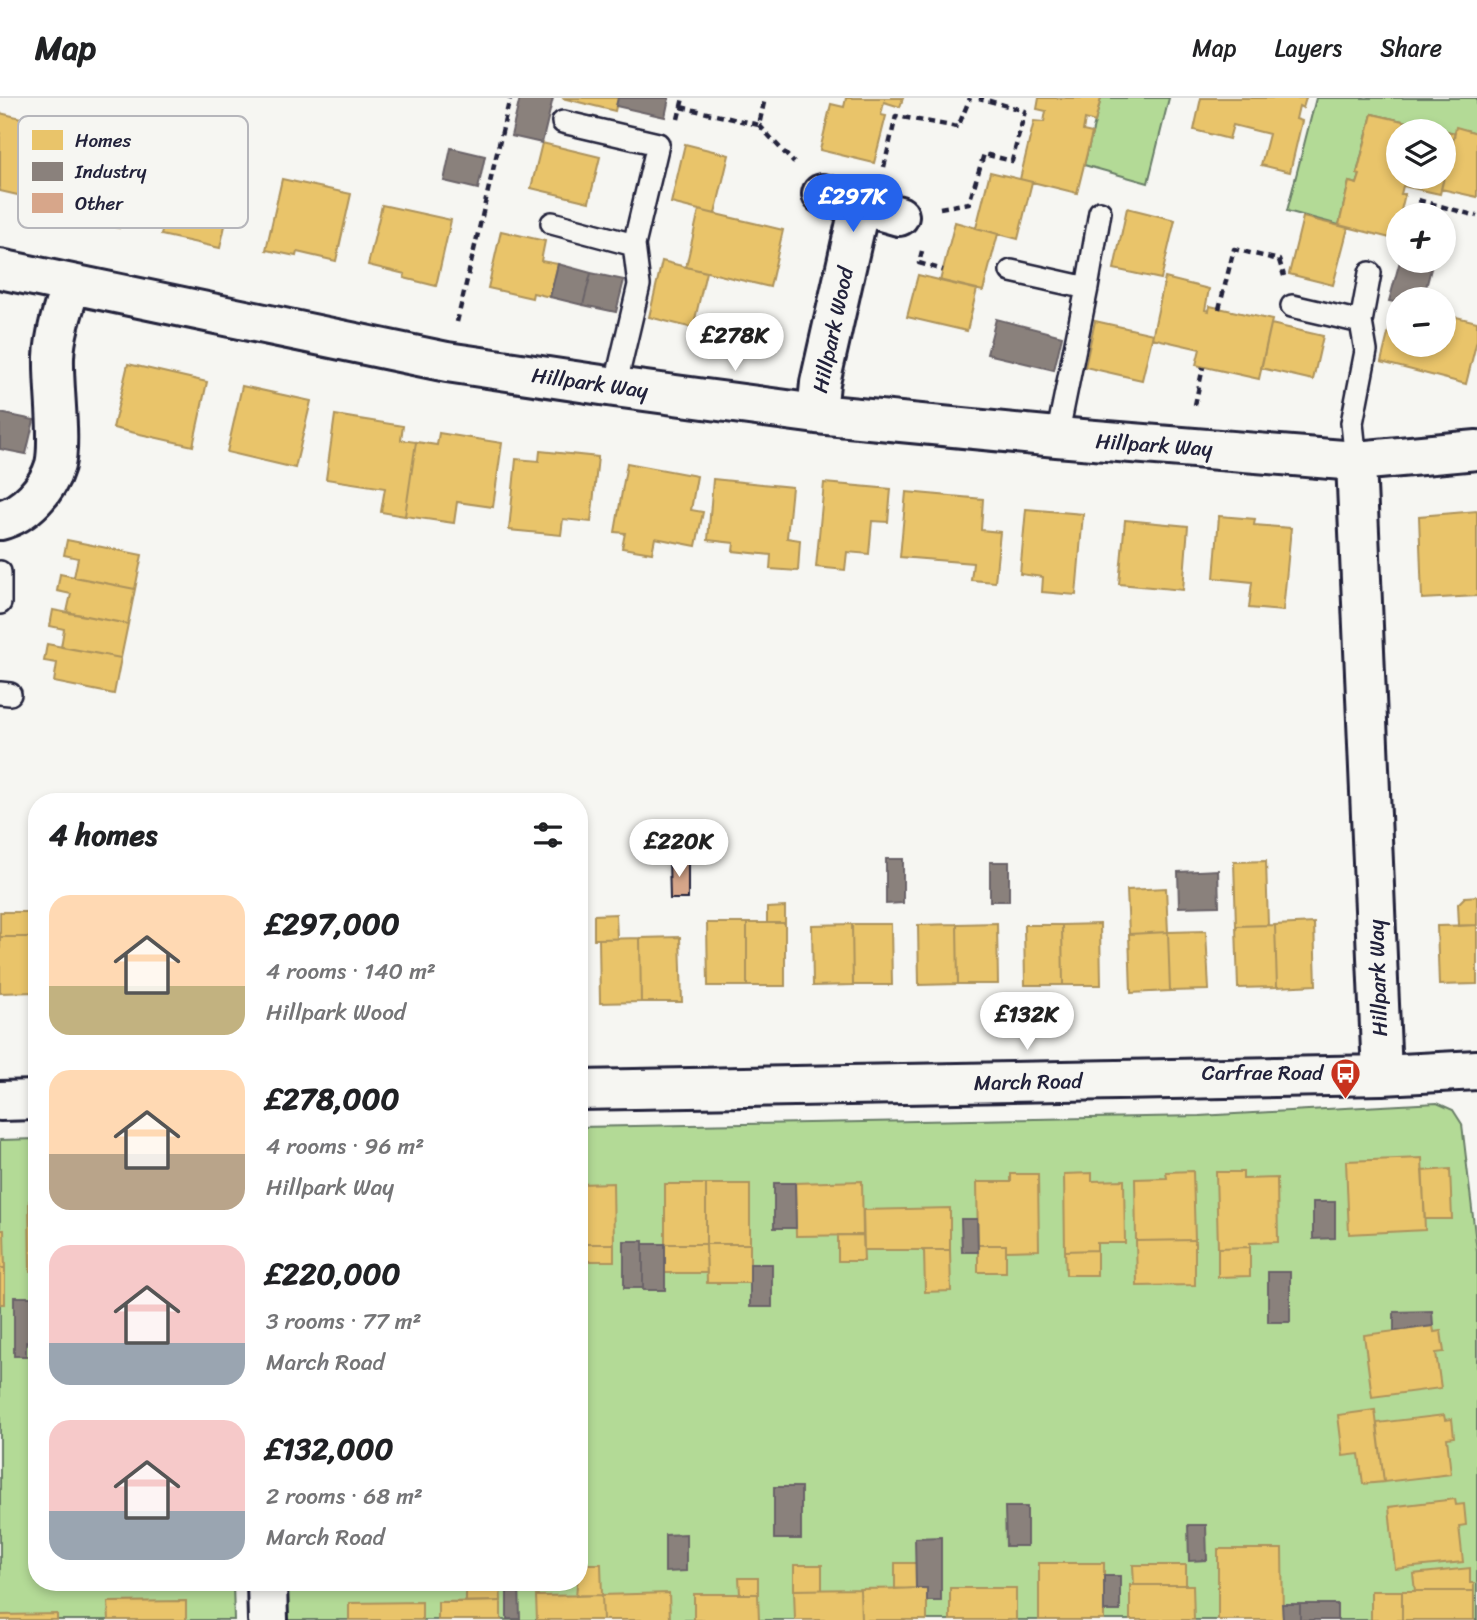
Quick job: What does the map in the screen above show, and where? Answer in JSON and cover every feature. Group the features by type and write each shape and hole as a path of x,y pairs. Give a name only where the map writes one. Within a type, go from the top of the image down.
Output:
{"street":[{"path":"822,194 878,210"},
{"name":"Hillpark Wood","path":"817,414 820,383 878,210"},
{"name":"Hillpark Way","path":"0,269 447,362 817,414 1057,438 1356,461 1477,450"},
{"path":"0,520 29,505 45,486 55,465 54,354 71,284"},
{"name":"Hillpark Way","path":"1356,461 1382,1075"},
{"name":"March Road","path":"588,1090 1382,1075 1477,1070"},
{"path":"0,1101 28,1100"},
{"path":"267,1591 268,1620"}],"lane":[{"path":"564,122 658,144 634,244 639,285 615,387"},
{"path":"1057,438 1100,212"},
{"path":"552,223 634,244"},
{"path":"1011,271 1087,288"},
{"path":"1356,461 1352,424 1366,351 1361,322 1370,272"},
{"path":"1292,306 1361,322"},
{"path":"0,572 0,603"}],"path":[{"path":"447,362 510,98"},
{"path":"759,125 765,98"},
{"path":"970,98 958,127 896,116 878,210 969,203 984,154 1012,161 1025,111 979,98"},
{"path":"681,107 759,125 822,194"},
{"path":"1418,200 1477,216"},
{"path":"1219,309 1234,249 1279,260 1292,306"}],"green space":[{"path":"1101,98 1169,98 1148,183 1084,165"},
{"path":"1316,98 1477,98 1477,133 1457,128 1456,130 1456,119 1394,119 1372,114 1357,173 1360,175 1357,184 1349,182 1339,225 1287,211"},
{"path":"1437,1103 1453,1110 1462,1124 1477,1251 1477,1620 288,1620 287,1591 588,1591 588,1127 1199,1116"},
{"path":"28,1139 28,1591 233,1591 234,1620 0,1620 0,1140"}],"building: Homes":[{"path":"562,98 618,98 615,111"},
{"path":"846,98 903,98 900,107 884,102 881,115 886,116 874,163 820,150 831,104 844,107"},
{"path":"1039,98 1101,98 1095,122 1085,119 1083,131 1092,133 1077,193 1020,179 1034,121 1044,122 1046,111 1037,109"},
{"path":"1201,98 1306,98 1303,108 1299,106 1296,119 1302,121 1290,172 1261,165 1269,134 1233,125 1229,139 1194,130"},
{"path":"0,113 18,117 18,195 0,191"},
{"path":"1372,114 1394,119 1386,119 1386,189 1402,189 1401,194 1405,194 1403,203 1386,203 1386,237 1339,225 1349,182 1357,184 1360,175 1357,174"},
{"path":"1456,127 1477,133 1477,197 1441,189 1456,189"},
{"path":"542,143 600,157 589,202 531,188"},
{"path":"685,144 729,155 715,214 671,203"},
{"path":"990,172 1032,182 1018,239 976,228"},
{"path":"282,179 351,194 336,261 297,252 296,256 266,250"},
{"path":"1417,189 1441,189 1440,194"},
{"path":"382,205 451,220 436,286 404,278 405,274 368,265"},
{"path":"1127,208 1175,220 1161,279 1114,269"},
{"path":"699,210 783,230 770,287 686,267"},
{"path":"1303,217 1348,228 1333,285 1289,274"},
{"path":"955,222 998,234 983,291 940,281"},
{"path":"163,228 224,228 220,248 161,235"},
{"path":"501,231 545,241 541,261 558,264 550,297 533,293 532,298 488,288"},
{"path":"662,261 706,272 693,328 649,317"},
{"path":"918,275 977,289 967,331 907,317"},
{"path":"1165,278 1209,289 1205,310 1209,311 1210,306 1272,320 1259,379 1196,365 1200,349 1152,338"},
{"path":"1456,317 1477,322 1477,340 1466,384 1381,362 1386,342 1386,357 1456,357"},
{"path":"1095,321 1153,334 1142,380 1085,367"},
{"path":"1271,324 1323,336 1313,380 1261,368"},
{"path":"128,364 207,382 193,446 113,428"},
{"path":"242,386 311,401 295,468 227,452"},
{"path":"335,415 403,426 401,440 416,442 405,516 381,512 385,488 326,479"},
{"path":"439,433 502,443 493,507 457,502 454,523 405,516 416,442 437,445"},
{"path":"540,451 598,457 591,522 563,519 561,535 509,530 516,459 539,461"},
{"path":"627,463 697,476 691,510 703,512 696,546 655,538 652,553 622,548 625,533 615,532"},
{"path":"713,479 792,487 787,538 800,540 798,571 770,569 771,555 733,551 734,543 708,540"},
{"path":"824,483 891,489 888,522 872,521 869,554 847,552 845,570 816,567"},
{"path":"906,492 983,499 981,530 1000,532 995,582 971,580 973,563 900,557"},
{"path":"1026,509 1083,514 1076,595 1042,592 1043,577 1020,574"},
{"path":"1477,511 1477,596 1422,599 1419,516"},
{"path":"1219,516 1255,519 1254,525 1291,528 1283,611 1249,608 1252,582 1214,578"},
{"path":"1125,520 1188,526 1183,590 1119,584"},
{"path":"67,540 142,555 135,589 74,577 78,558 64,555"},
{"path":"60,574 135,589 128,624 67,612 71,594 57,591"},
{"path":"53,610 128,624 121,658 61,647 64,629 50,626"},
{"path":"47,644 121,658 114,694 54,682 57,663 44,661"},
{"path":"1266,861 1268,925 1236,926 1234,862"},
{"path":"1166,888 1168,932 1129,934 1127,890"},
{"path":"1477,896 1477,925 1459,926 1458,904 1465,897"},
{"path":"785,907 785,923 767,923 767,908"},
{"path":"0,912 28,912 28,937 0,937"},
{"path":"616,914 617,939 594,939 594,915"},
{"path":"707,923 747,923 747,986 708,986"},
{"path":"747,923 785,923 785,986 747,986"},
{"path":"997,923 998,984 958,984 957,924"},
{"path":"1314,923 1316,985 1277,987 1275,925"},
{"path":"852,924 891,924 892,985 853,985"},
{"path":"852,924 853,985 813,986 812,925"},
{"path":"957,924 958,984 919,985 918,925"},
{"path":"1100,924 1101,985 1063,985 1062,925"},
{"path":"1024,925 1062,925 1063,985 1025,985"},
{"path":"1275,925 1277,987 1238,988 1236,926"},
{"path":"1477,925 1477,984 1439,985 1437,926"},
{"path":"1206,931 1209,990 1170,991 1168,932"},
{"path":"1168,932 1170,991 1131,993 1129,934"},
{"path":"0,937 28,937 28,992 0,993"},
{"path":"680,937 682,1002 641,1002 640,938"},
{"path":"640,938 641,1002 600,1003 599,939"},
{"path":"1422,1158 1425,1230 1349,1234 1346,1161"},
{"path":"1450,1169 1452,1219 1425,1219 1422,1171"},
{"path":"1193,1171 1195,1240 1136,1241 1135,1179 1167,1178 1166,1172"},
{"path":"1216,1172 1243,1172 1243,1179 1277,1178 1278,1242 1250,1243 1250,1247 1218,1248"},
{"path":"1092,1173 1092,1181 1124,1180 1125,1243 1097,1243 1097,1250 1065,1251 1064,1174"},
{"path":"1011,1174 1038,1174 1039,1250 1006,1251 1006,1245 978,1245 977,1182 1011,1182"},
{"path":"862,1181 863,1235 796,1236 795,1183"},
{"path":"613,1183 614,1244 588,1244 588,1184"},
{"path":"665,1184 706,1184 706,1244 665,1244"},
{"path":"706,1184 750,1184 750,1244 706,1244"},
{"path":"950,1208 950,1250 864,1250 863,1210"},
{"path":"0,1230 4,1230 5,1268 0,1268"},
{"path":"838,1235 863,1235 864,1261 838,1261"},
{"path":"1195,1240 1195,1285 1137,1286 1136,1241"},
{"path":"588,1244 614,1244 614,1261 588,1261"},
{"path":"665,1244 706,1244 707,1273 665,1273"},
{"path":"706,1244 750,1244 750,1283 707,1283"},
{"path":"978,1245 1006,1245 1006,1272 978,1272"},
{"path":"1250,1247 1250,1276 1218,1277 1218,1248"},
{"path":"924,1250 950,1250 951,1291 925,1292"},
{"path":"1097,1250 1097,1275 1066,1275 1065,1251"},
{"path":"0,1268 5,1268 5,1304 0,1304"},
{"path":"1433,1326 1434,1332 1441,1331 1444,1352 1436,1353 1441,1388 1372,1397 1364,1335"},
{"path":"1375,1410 1384,1482 1363,1484 1359,1454 1343,1456 1338,1415"},
{"path":"1444,1415 1445,1420 1452,1419 1454,1437 1447,1438 1451,1474 1384,1482 1377,1423"},
{"path":"1455,1499 1456,1505 1464,1504 1466,1525 1459,1526 1463,1562 1395,1569 1389,1507"},
{"path":"1218,1549 1282,1549 1283,1620 1218,1620"},
{"path":"895,1563 916,1563 916,1588 895,1589"},
{"path":"1039,1563 1104,1563 1104,1620 1039,1620"},
{"path":"588,1564 601,1564 602,1595 576,1596 576,1591 588,1591"},
{"path":"794,1565 822,1565 822,1590 794,1590"},
{"path":"1133,1565 1186,1565 1186,1585 1134,1585"},
{"path":"1470,1568 1470,1583 1474,1583 1474,1591 1415,1591 1413,1574"},
{"path":"739,1578 758,1578 758,1594 740,1594"},
{"path":"1130,1585 1193,1585 1194,1620 1130,1620"},
{"path":"927,1588 927,1620 861,1620 860,1589"},
{"path":"950,1588 1016,1588 1016,1620 950,1620"},
{"path":"860,1589 861,1620 795,1620 794,1590"},
{"path":"466,1591 500,1591 501,1601 466,1602"},
{"path":"1371,1591 1402,1591 1402,1620 1371,1620"},
{"path":"1402,1591 1474,1591 1474,1620 1402,1620"},
{"path":"669,1593 670,1620 603,1620 602,1595"},
{"path":"694,1594 758,1594 759,1620 694,1620"},
{"path":"602,1595 603,1620 537,1620 536,1596"},
{"path":"186,1601 186,1620 109,1620 108,1602"},
{"path":"501,1601 501,1620 438,1620 438,1602"},
{"path":"422,1602 422,1620 349,1620 349,1603"},
{"path":"57,1614 57,1620 0,1620 0,1615"}],"building: Industry":[{"path":"520,98 553,98 542,143 511,136"},
{"path":"618,98 669,98 665,117 616,106"},
{"path":"451,148 485,156 478,189 444,181"},
{"path":"558,264 591,273 583,305 550,297"},
{"path":"591,273 624,280 616,312 583,305"},
{"path":"1397,273 1430,273 1426,287 1393,287"},
{"path":"996,319 1062,336 1054,370 987,354"},
{"path":"0,413 34,420 26,454 0,449"},
{"path":"886,859 903,859 903,903 886,904"},
{"path":"990,862 1009,862 1009,901 990,901"},
{"path":"1218,870 1219,906 1179,907 1178,872"},
{"path":"774,1183 795,1183 796,1228 774,1228"},
{"path":"1313,1202 1335,1202 1335,1238 1313,1239"},
{"path":"961,1219 977,1219 978,1252 962,1252"},
{"path":"624,1241 643,1241 643,1288 624,1288"},
{"path":"643,1244 665,1244 665,1290 643,1290"},
{"path":"750,1264 772,1264 772,1307 750,1307"},
{"path":"1268,1272 1290,1272 1290,1322 1268,1322"},
{"path":"14,1297 28,1297 26,1356 14,1356"},
{"path":"1432,1311 1433,1326 1394,1331 1394,1312"},
{"path":"774,1487 801,1487 801,1539 774,1539"},
{"path":"1005,1507 1027,1507 1027,1546 1006,1546"},
{"path":"1188,1525 1206,1525 1207,1560 1189,1561"},
{"path":"686,1534 686,1571 665,1572 665,1535"},
{"path":"941,1537 941,1601 927,1601 927,1588 916,1588 915,1538"},
{"path":"1104,1576 1120,1576 1120,1611 1104,1611"},
{"path":"507,1591 519,1591 520,1619 507,1619"},
{"path":"1282,1604 1300,1604 1300,1620 1283,1620"},
{"path":"1300,1604 1337,1604 1337,1620 1300,1620"}],"building: Other":[{"path":"688,858 688,899 670,899 669,859"}],"place":[{"name":"Carfrae Road","path":"1346,1100"}]}
